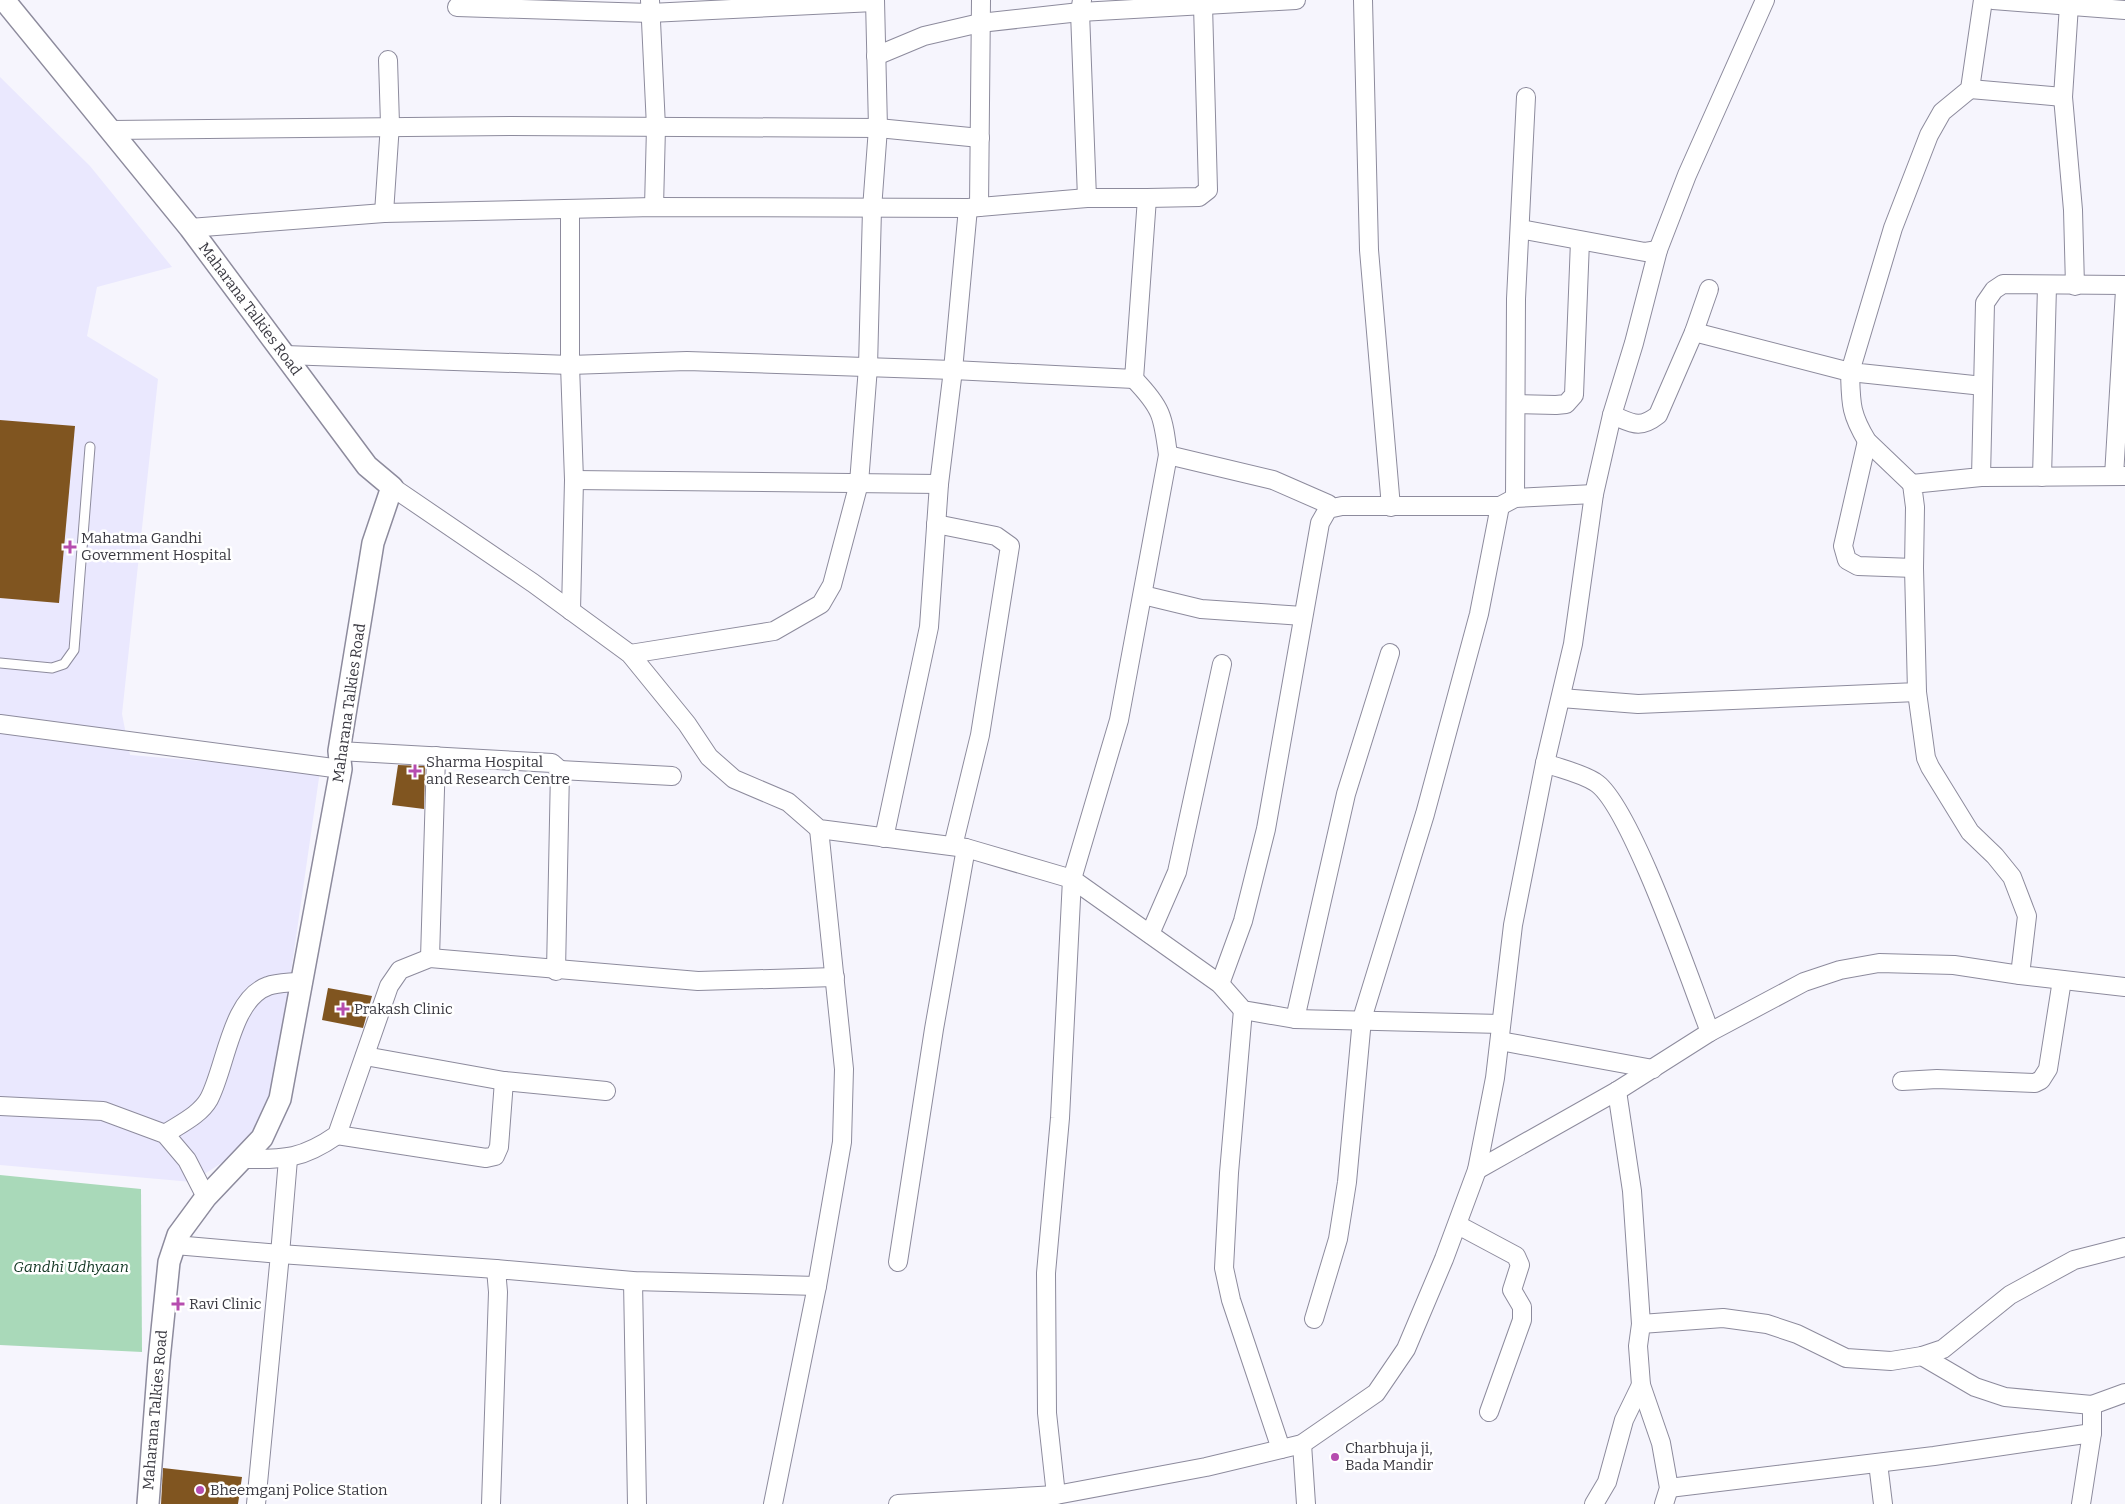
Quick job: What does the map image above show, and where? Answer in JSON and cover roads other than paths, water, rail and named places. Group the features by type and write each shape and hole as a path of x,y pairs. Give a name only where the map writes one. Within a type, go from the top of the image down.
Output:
{"street":[{"name":"Maharana Talkies Road","path":"4,0 190,228 367,466 392,487 373,543 340,760 280,1099 262,1138 206,1197 178,1235 169,1262 148,1504"},
{"path":"884,838 929,627 939,484 980,138 981,0"},
{"path":"876,56 924,36 980,23 1081,6 1203,5 1296,0"},
{"path":"1363,0 1368,250 1391,507"},
{"path":"898,1504 1056,1495 1206,1467 1302,1444 1376,1393 1406,1349 1458,1225 1477,1170 1500,1032 1513,925 1545,763 1573,644 1594,494 1612,415 1634,343 1658,250 1688,175 1765,0"},
{"path":"1984,0 1970,89 1942,112 1929,135 1893,228 1850,372 1852,412 1867,440 1912,484 1915,507 1914,568 1917,692 1926,758 1970,832 1995,856 2012,877 2027,916 2020,975"},
{"path":"1993,0 2125,10"},
{"path":"457,7 650,7 874,1 878,128 872,209 868,367 859,483 832,586 821,604 774,631 630,654"},
{"path":"190,228 384,213 654,207 872,209 973,207 1087,198 1199,197 1208,190 1203,5"},
{"path":"2069,5 2063,97 2074,210 2076,286"},
{"path":"1081,6 1087,198"},
{"path":"650,7 656,127 654,207"},
{"path":"384,213 389,127 388,60"},
{"path":"1970,89 2063,97"},
{"path":"1314,1319 1338,1238 1347,1182 1362,1019 1426,814 1508,502 1516,404 1520,229 1526,97"},
{"path":"111,130 389,127 878,128 980,138"},
{"path":"1134,379 1147,198"},
{"path":"570,210 570,365 574,480 571,611"},
{"path":"1520,229 1645,252 1658,250"},
{"path":"1516,404 1556,406 1566,404 1574,395 1580,241"},
{"path":"1981,477 1985,303 1994,290 2003,284 2047,286 2125,285"},
{"path":"2042,476 2047,286"},
{"path":"1612,415 1639,426 1658,415 1694,332 1709,289"},
{"path":"1912,484 1981,477 2119,476 2125,290"},
{"path":"1694,332 1850,372 1983,386"},
{"path":"285,355 570,365 687,361 953,370 1134,379 1155,401 1164,419 1168,455 1119,720 1072,879 1060,1118 1046,1274 1047,1413 1056,1495"},
{"path":"1867,440 1843,546 1847,560 1858,566 1914,568"},
{"path":"1168,455 1273,480 1328,504 1328,509 1320,523 1266,828 1243,921 1220,984"},
{"path":"574,480 939,484"},
{"path":"392,487 630,654 687,724 709,757 734,779 788,802 819,829 960,847 1072,879 1220,984 1243,1010 1295,1019 1362,1019 1500,1032 1653,1069"},
{"path":"1328,509 1342,506 1391,507 1508,502 1594,494"},
{"path":"898,1262 960,847 1010,546 996,536 936,524"},
{"path":"1143,595 1201,609 1303,616"},
{"path":"1295,1019 1346,794 1390,653"},
{"path":"1150,934 1177,872 1222,664"},
{"path":"1560,698 1638,704 1917,692"},
{"path":"0,724 340,760 436,756 552,762 560,770 672,776"},
{"path":"430,958 436,756"},
{"path":"1545,763 1596,782 1614,804 1645,865 1710,1032"},
{"path":"556,971 560,770"},
{"path":"773,1504 817,1286 842,1142 844,1069 819,829"},
{"path":"242,1159 288,1159 317,1149 337,1135 389,986 400,970 430,958 556,971 698,981 835,977"},
{"path":"1477,1170 1618,1091 1710,1032 1804,982 1840,970 1879,963 1954,965 2125,987"},
{"path":"1902,1081 1937,1079 2035,1083 2041,1080 2048,1069 2062,980"},
{"path":"165,1134 200,1112 209,1098 243,1009 253,995 269,986 302,981"},
{"path":"1243,1010 1229,1173 1224,1268 1231,1300 1281,1449"},
{"path":"365,1056 504,1081 606,1091"},
{"path":"337,1135 486,1158 494,1156 499,1147 504,1081"},
{"path":"1618,1091 1632,1191 1641,1324 1638,1346 1641,1385 1661,1443 1666,1496 1878,1463 2092,1433"},
{"path":"0,1106 103,1111 165,1134 187,1160 206,1197"},
{"path":"256,1504 288,1159"},
{"path":"1458,1225 1516,1256 1520,1265 1512,1290 1522,1307 1522,1320 1489,1412"},
{"path":"174,1245 633,1281 817,1286"},
{"path":"1641,1324 1724,1318 1767,1324 1797,1334 1846,1358 1891,1361 1922,1356 1943,1348 2018,1290 2074,1260 2125,1247"},
{"path":"491,1504 498,1292 496,1269"},
{"path":"633,1281 637,1504"},
{"path":"1922,1356 1975,1387 2005,1398 2092,1405 2125,1393"},
{"path":"1594,1504 1607,1482 1624,1420 1641,1385"},
{"path":"2081,1504 2092,1433 2092,1405"},
{"path":"1302,1444 1306,1504"},
{"path":"1878,1463 1883,1504"}],"lane":[{"path":"0,663 52,668 64,664 74,650 90,447"}],"place":[{"name":"Mahatma Gandhi Government Hospital","path":"70,547"},
{"name":"Sharma Hospital and Research Centre","path":"415,771"},
{"name":"Prakash Clinic","path":"343,1009"},
{"name":"Ravi Clinic","path":"178,1304"},
{"name":"Charbhuja ji, Bada Mandir","path":"1335,1457"},
{"name":"Bheemganj Police Station","path":"200,1490"}],"park label":[{"name":"Gandhi Udhyaan","path":"71,1267"}]}
